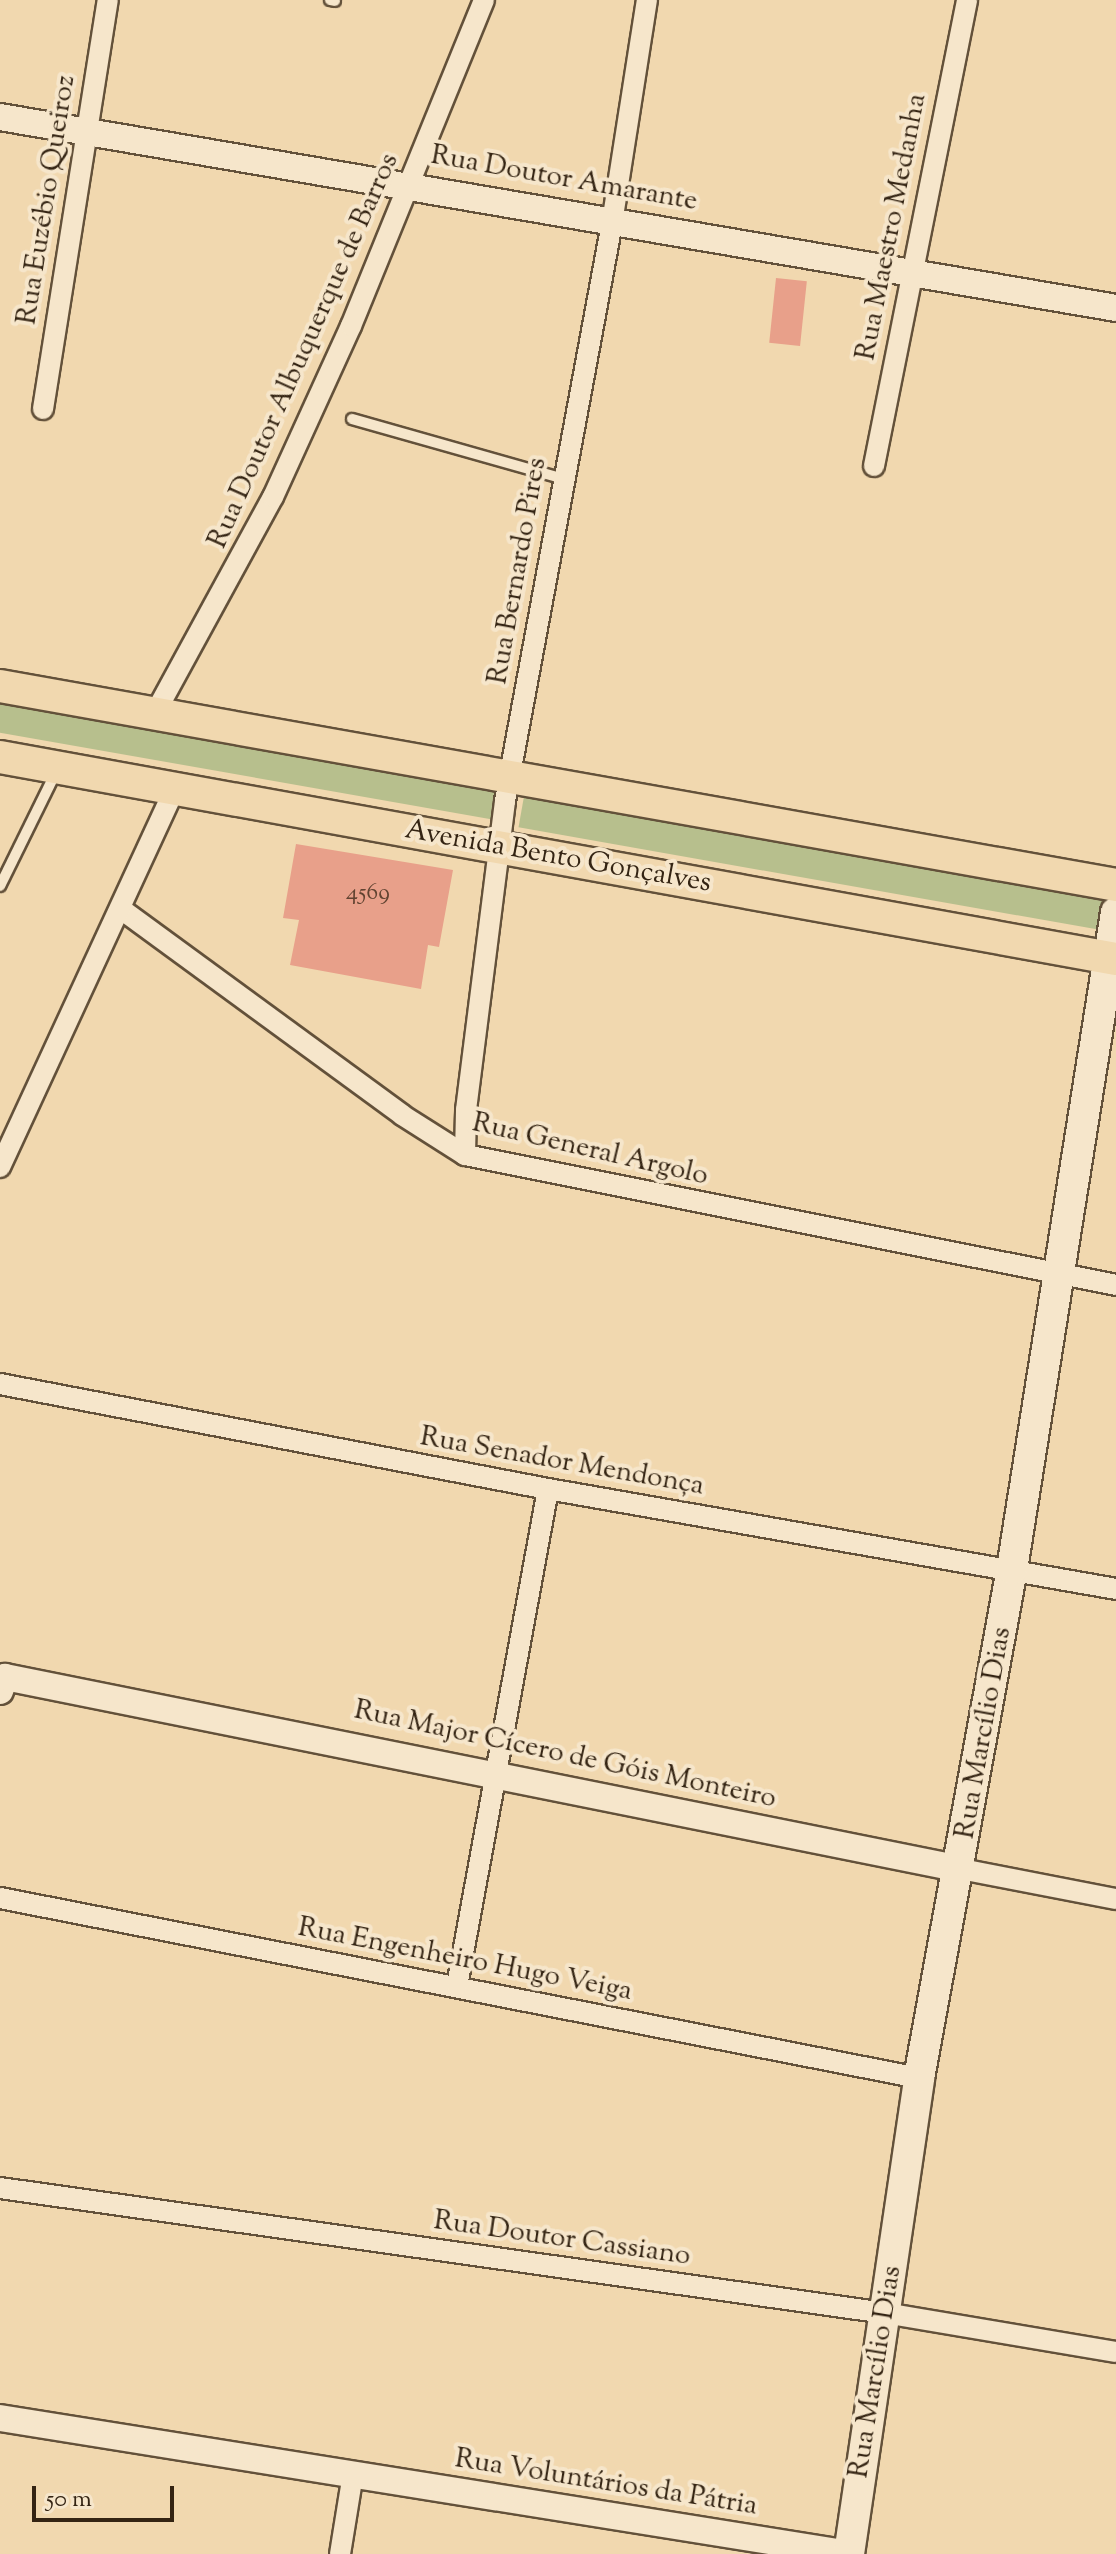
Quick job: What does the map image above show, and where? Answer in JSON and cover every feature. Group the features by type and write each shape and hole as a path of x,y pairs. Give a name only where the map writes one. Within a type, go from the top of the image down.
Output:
{"main road":[{"path":"0,686 1116,885"},
{"name":"Avenida Bento Gonçalves","path":"0,757 1112,958"},
{"name":"Rua Marcílio Dias","path":"849,2554 919,2078 961,1869 1012,1569 1058,1273 1112,958 1116,912"}],"street":[{"name":"Rua Euzébio Queiroz","path":"43,409 108,0"},
{"name":"Rua Doutor Albuquerque de Barros","path":"154,715 273,497 411,184 484,0"},
{"name":"Rua Bernardo Pires","path":"465,1155 509,777 612,223 647,0"},
{"name":"Rua Maestro Medanha","path":"874,466 967,0"},
{"name":"Rua Doutor Amarante","path":"0,117 411,184 612,223 1116,308"},
{"path":"0,1167 175,788"},
{"name":"Rua General Argolo","path":"121,909 402,1115 465,1155 1116,1285"},
{"name":"Rua Senador Mendonça","path":"0,1384 548,1489 1116,1589"},
{"path":"457,1986 500,1772 548,1489"},
{"name":"Rua Major Cícero de Góis Monteiro","path":"2,1681 500,1772 1116,1899"},
{"name":"Rua Engenheiro Hugo Veiga","path":"0,1898 919,2078"},
{"name":"Rua Doutor Cassiano","path":"0,2188 885,2313 1116,2352"},
{"name":"Rua Voluntários da Pátria","path":"0,2418 849,2554"},
{"path":"340,2554 353,2474"}],"lane":[{"path":"352,419 564,479"},
{"path":"0,886 58,766"}],"green space":[{"path":"0,690 498,778 491,819 0,733"},
{"path":"526,785 1107,887 1100,930 519,827"}],"building":[{"path":"776,278 807,281 800,346 769,343"},
{"path":"296,844 453,870 439,947 428,945 421,989 290,965 299,920 283,918"}]}
